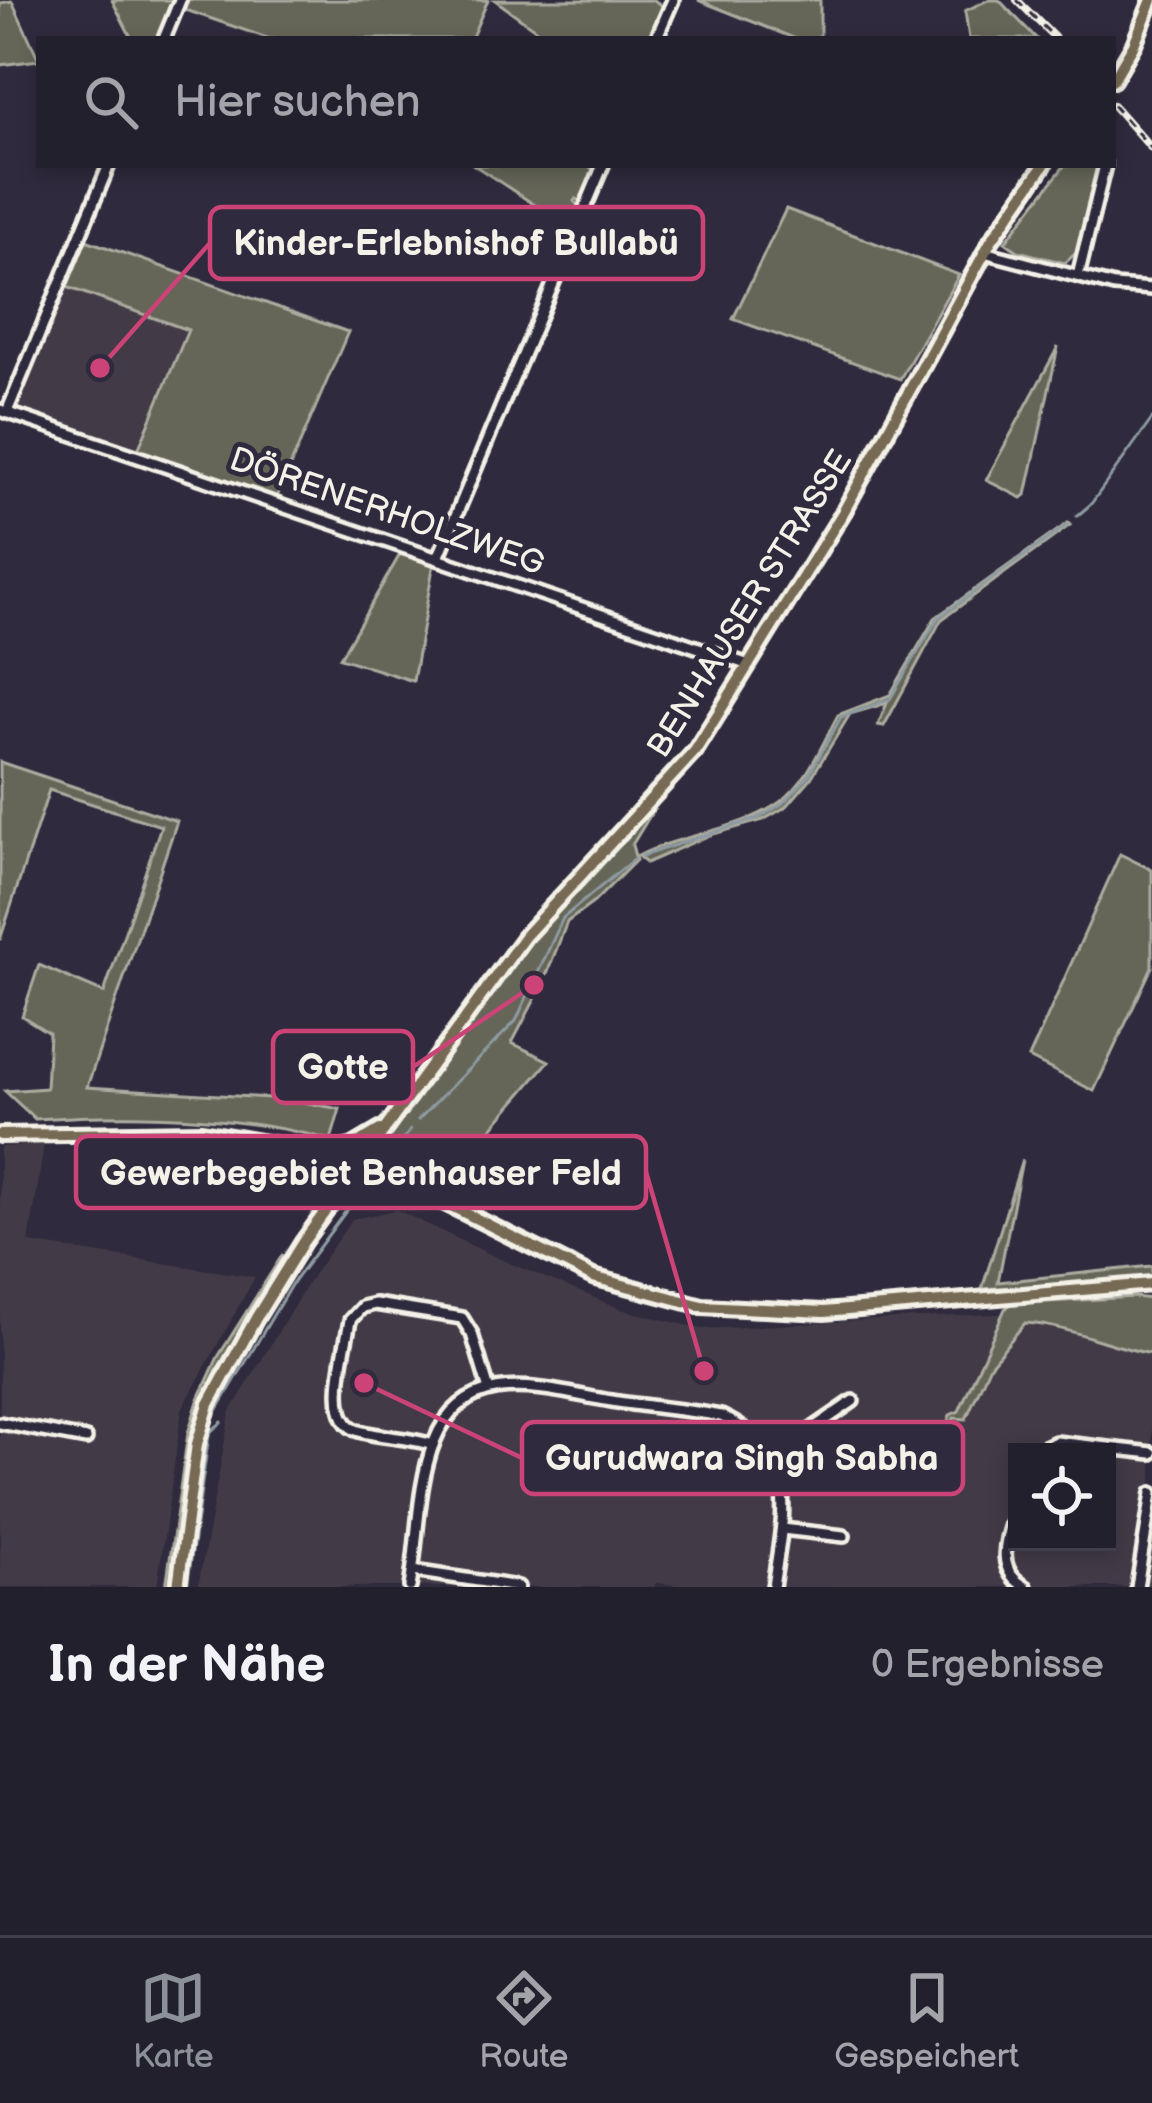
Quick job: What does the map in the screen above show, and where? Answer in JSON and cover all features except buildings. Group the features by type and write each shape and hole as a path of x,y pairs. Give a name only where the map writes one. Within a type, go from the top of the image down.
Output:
{"main road":[{"path":"1116,75 1135,44 1152,0"},
{"name":"BENHAUSER STRASSE","path":"178,1587 197,1444 208,1404 266,1302 388,1124 551,904 674,778 855,490 987,247 1041,169"},
{"path":"325,1153 359,1143 388,1124"},
{"path":"0,1136 202,1132 325,1153 390,1177 580,1271 664,1298 747,1311 790,1312 1152,1284"},
{"path":"329,1207 356,1188 390,1177"}],"street":[{"path":"165,36 180,0"},
{"path":"657,36 673,0"},
{"name":"DÖRENERHOLZWEG","path":"109,168 3,411 749,665"},
{"path":"439,558 602,168"},
{"path":"1078,276 1104,168"},
{"path":"987,247 1003,260 1012,258 1130,289 1152,290"},
{"path":"433,1445 355,1431 344,1424 338,1407 350,1320 355,1313 375,1304 462,1318 472,1334 489,1390"},
{"path":"410,1587 433,1445 452,1413 489,1390 542,1387 721,1416 744,1427 772,1456 782,1483 782,1529 773,1587"},
{"path":"772,1456 853,1401"},
{"path":"0,1423 86,1439"},
{"path":"1116,1449 1152,1453"},
{"path":"1137,1587 1152,1493"},
{"path":"782,1529 844,1536"},
{"path":"1008,1542 1004,1559 1010,1575 1026,1587"},
{"path":"412,1571 518,1587"}],"shaded area":[{"path":"64,286 188,330 137,451 12,407"},
{"path":"44,1144 29,1243 255,1277 182,1409 157,1587 0,1587 0,1147"},
{"path":"397,1210 624,1310 702,1329 1152,1306 1152,1587 694,1587 656,1583 654,1587 198,1587 230,1413 352,1219"}],"green space":[{"path":"112,0 177,0 162,36 130,36"},
{"path":"183,0 488,0 472,36 261,36 180,8"},
{"path":"495,0 654,0 666,9 654,36 545,36"},
{"path":"698,0 820,0 820,36 788,36"},
{"path":"999,0 1034,36 969,36 965,11"},
{"path":"12,1 36,60 0,65 0,3"},
{"path":"479,168 591,168 597,172 584,204 574,201 582,210 573,230"},
{"path":"1063,168 1100,168 1080,249 1065,263 1018,251 1005,242"},
{"path":"786,209 959,275 900,379 733,319"},
{"path":"83,239 348,332 277,497 138,450 188,330 64,286"},
{"path":"1058,347 1026,495 1022,498 986,480"},
{"path":"1068,523 941,620 884,726 878,725 887,703 850,714 811,778 787,806 763,820 710,835 646,863 638,856 747,819 780,802 806,773 838,715 890,695 935,618"},
{"path":"402,551 434,562 413,681 340,658"},
{"path":"0,762 177,821 87,1087 287,1099 340,1109 331,1140 184,1117 35,1119 5,1091 46,1088 49,1033 22,1016 39,965 104,993 161,826 49,790 0,940"},
{"path":"657,804 632,845 636,860 567,922 543,984 512,1043 549,1061 440,1189 383,1164 381,1147 530,939 554,908"},
{"path":"1120,854 1152,870 1152,967 1094,1091 1029,1058"},
{"path":"1022,1160 998,1282 1152,1266 1152,1278 982,1289"},
{"path":"283,1254 202,1402 185,1470 170,1587 166,1587 188,1433 198,1401 218,1357"},
{"path":"1152,1299 1152,1354 1025,1323 990,1365 966,1419 954,1418 945,1452 948,1458 937,1459 950,1415 959,1411 1011,1304"}],"waterway":[{"path":"1077,516 1091,504 1152,419"},
{"path":"642,856 761,817 785,802 809,775 841,717 890,699 938,618 1067,525"},
{"path":"418,1120 516,1021 563,918 634,859"},
{"path":"388,1164 410,1130"},
{"path":"187,1587 211,1421 291,1285 365,1193"},
{"path":"210,1432 222,1422"}],"railway":[{"path":"1017,0 1053,36"},
{"path":"1116,108 1152,149"}],"place":[{"name":"Kinder-Erlebnishof Bullabü","path":"100,368"},
{"name":"Gotte","path":"534,985"},
{"name":"Gewerbegebiet Benhauser Feld","path":"704,1371"},
{"name":"Gurudwara Singh Sabha","path":"364,1383"}]}
